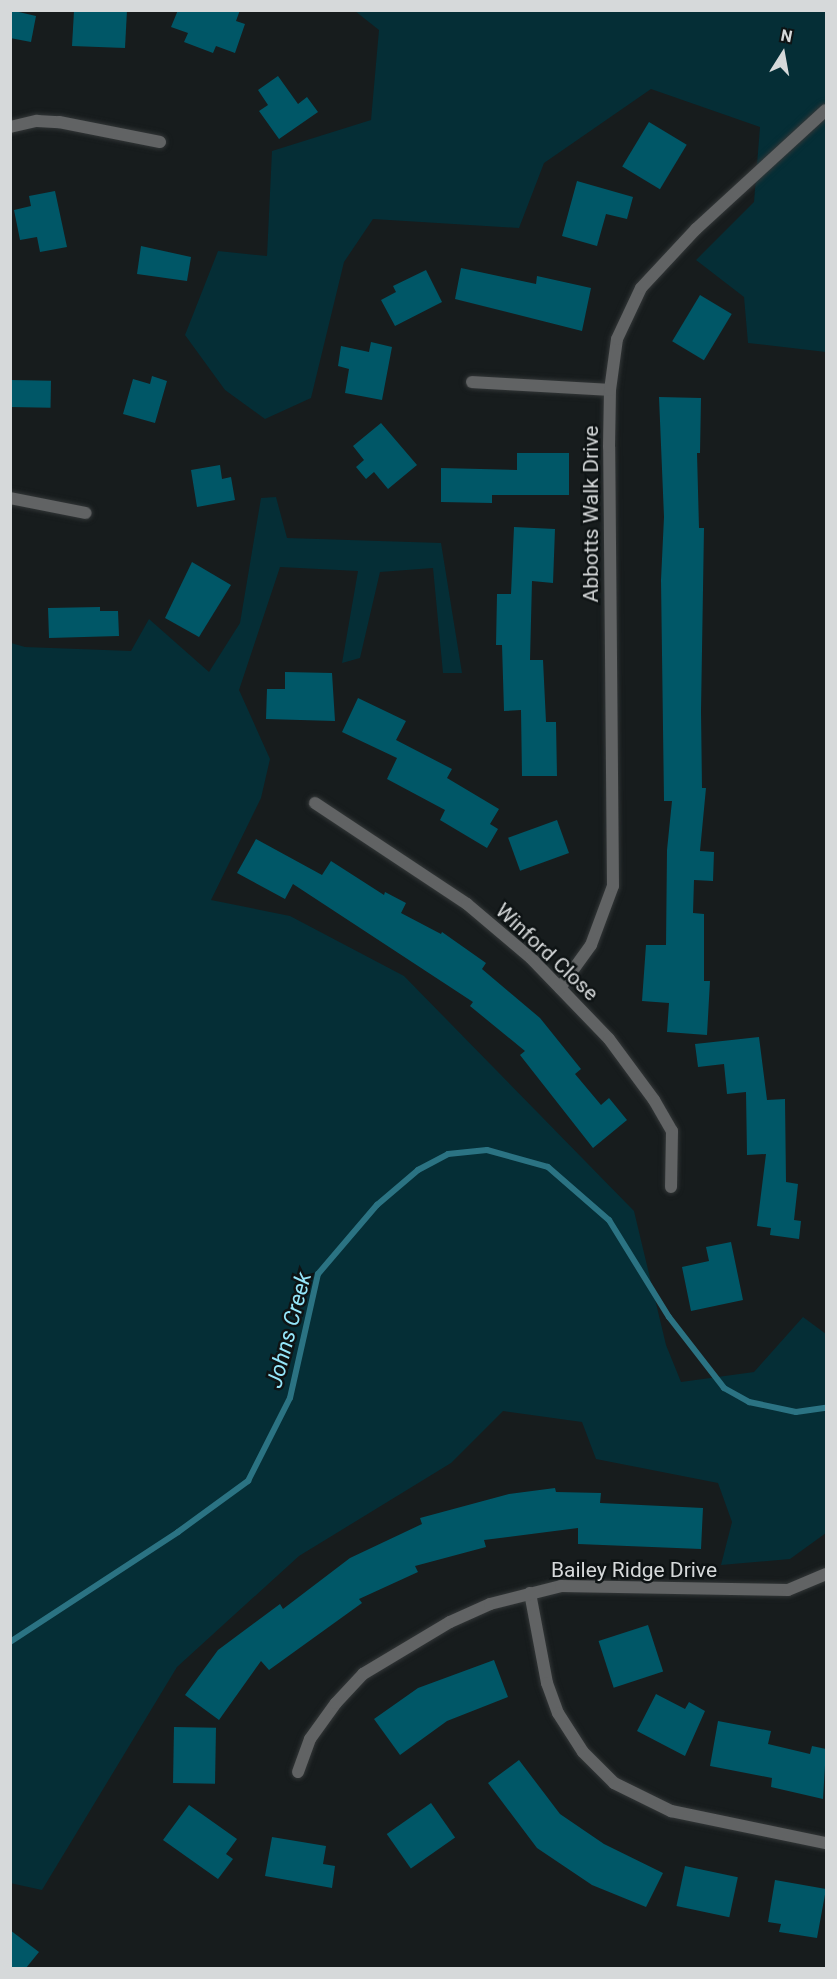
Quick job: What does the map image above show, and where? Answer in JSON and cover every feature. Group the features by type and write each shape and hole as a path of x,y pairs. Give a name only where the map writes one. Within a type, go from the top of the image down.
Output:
{"street":[{"name":"Abbotts Walk Drive","path":"560,988 591,945 613,886 610,390 618,339 641,288 696,229 826,110"},
{"path":"10,127 37,121 59,122 160,142"},
{"path":"472,382 610,390"},
{"path":"10,498 86,513"},
{"name":"Winford Close","path":"315,804 467,904 560,988 609,1039 654,1100 672,1131 671,1187"},
{"name":"Bailey Ridge Drive","path":"297,1772 310,1738 336,1702 363,1674 450,1622 490,1604 561,1586 788,1590 826,1574"},
{"path":"530,1593 547,1683 558,1713 583,1752 614,1783 671,1811 826,1843"}],"shaded area":[{"path":"355,11 826,11 826,352 748,343 744,297 696,260 754,202 760,127 651,89 544,163 519,228 373,219 344,262 311,398 265,419 225,390 185,335 218,251 267,256 272,151 371,120 379,30"},
{"path":"276,497 287,538 441,543 462,673 443,673 433,568 380,572 360,658 342,663 358,571 280,567 239,690 270,759 261,798 211,900 290,916 404,976 634,1211 666,1345 681,1382 754,1372 803,1317 826,1334 826,1533 790,1559 721,1565 732,1522 718,1483 596,1459 582,1422 503,1411 451,1463 299,1556 177,1667 42,1890 10,1883 11,643 25,647 131,651 149,619 209,672 240,623 261,498"}],"building":[{"path":"10,10 36,16 31,42 10,38"},
{"path":"127,10 125,48 72,46 74,11"},
{"path":"178,10 240,10 236,21 245,24 235,53 216,46 213,53 184,42 188,33 171,27"},
{"path":"278,76 298,104 307,97 318,112 279,139 259,111 268,105 258,90"},
{"path":"649,122 687,145 660,189 622,167"},
{"path":"577,181 633,197 627,219 606,214 597,246 562,236"},
{"path":"55,191 67,247 40,252 37,237 20,240 14,210 31,206 29,196"},
{"path":"141,246 191,257 187,281 137,274"},
{"path":"461,268 536,284 537,276 591,288 582,331 455,299"},
{"path":"426,270 442,302 395,326 381,300 396,292 393,286"},
{"path":"700,295 732,314 704,360 672,341"},
{"path":"371,342 392,347 382,400 345,393 349,369 338,366 341,346 369,352"},
{"path":"152,376 167,381 155,423 123,414 133,379 150,384"},
{"path":"10,380 51,381 51,408 10,407"},
{"path":"659,397 701,398 700,453 697,453 699,528 704,528 701,711 702,788 706,788 700,851 714,852 713,881 694,880 693,913 704,914 704,981 710,981 707,1035 667,1032 669,1003 642,1001 646,945 666,945 667,850 672,801 664,801 661,580 664,517"},
{"path":"381,423 417,465 388,489 374,472 366,479 356,467 364,460 353,446"},
{"path":"517,453 569,453 569,495 492,495 492,503 441,502 441,468 517,470"},
{"path":"220,465 222,479 231,477 235,500 197,507 191,470"},
{"path":"514,527 555,529 553,583 532,581 530,660 543,660 546,722 556,722 557,776 522,776 521,710 504,711 502,645 496,645 497,594 511,594"},
{"path":"192,562 231,585 199,637 165,618"},
{"path":"100,607 100,611 118,611 119,636 49,638 48,608"},
{"path":"285,672 332,673 335,721 266,719 267,689 285,689"},
{"path":"358,698 406,721 396,740 452,769 447,778 499,809 490,824 498,829 487,848 440,820 445,810 387,779 397,758 342,732"},
{"path":"557,820 569,853 520,871 508,838"},
{"path":"256,839 322,875 331,861 384,895 385,892 406,903 401,913 441,934 442,932 486,963 482,969 540,1018 581,1069 575,1074 601,1105 609,1098 627,1120 593,1148 520,1055 525,1051 470,1006 473,1002 293,884 285,899 237,873"},
{"path":"759,1037 767,1100 785,1099 786,1182 798,1184 794,1220 801,1221 799,1239 770,1235 771,1228 757,1226 766,1154 747,1155 746,1092 727,1094 724,1064 698,1067 695,1044"},
{"path":"731,1242 743,1300 691,1311 682,1267 709,1261 706,1247"},
{"path":"555,1488 556,1492 601,1493 600,1503 703,1508 701,1549 578,1544 578,1528 484,1540 486,1547 415,1566 418,1572 359,1599 362,1603 269,1670 261,1661 219,1720 185,1695 218,1650 280,1604 283,1609 350,1558 422,1524 420,1518 509,1494"},
{"path":"648,1625 663,1672 614,1688 599,1641"},
{"path":"494,1660 508,1697 447,1721 400,1755 374,1719 418,1688"},
{"path":"656,1694 685,1709 689,1702 705,1711 685,1756 637,1731"},
{"path":"718,1721 771,1731 768,1744 810,1754 812,1746 826,1749 823,1799 771,1787 772,1778 710,1766"},
{"path":"174,1727 216,1728 215,1784 173,1783"},
{"path":"519,1760 560,1814 604,1844 663,1873 646,1907 592,1885 537,1848 488,1783"},
{"path":"431,1803 455,1837 411,1868 387,1834"},
{"path":"189,1805 237,1839 226,1854 233,1859 218,1879 163,1840"},
{"path":"272,1837 326,1846 323,1864 335,1866 332,1888 265,1876"},
{"path":"685,1866 738,1877 729,1917 676,1906"},
{"path":"775,1880 826,1889 817,1938 779,1932 781,1924 768,1922"},
{"path":"10,1930 39,1952 26,1968 10,1968"}],"waterway":[{"name":"Johns Creek","path":"10,1642 178,1532 248,1481 290,1398 318,1274 377,1205 418,1170 448,1154 487,1150 548,1167 609,1220 669,1317 724,1388 749,1402 796,1412 826,1408"}]}
